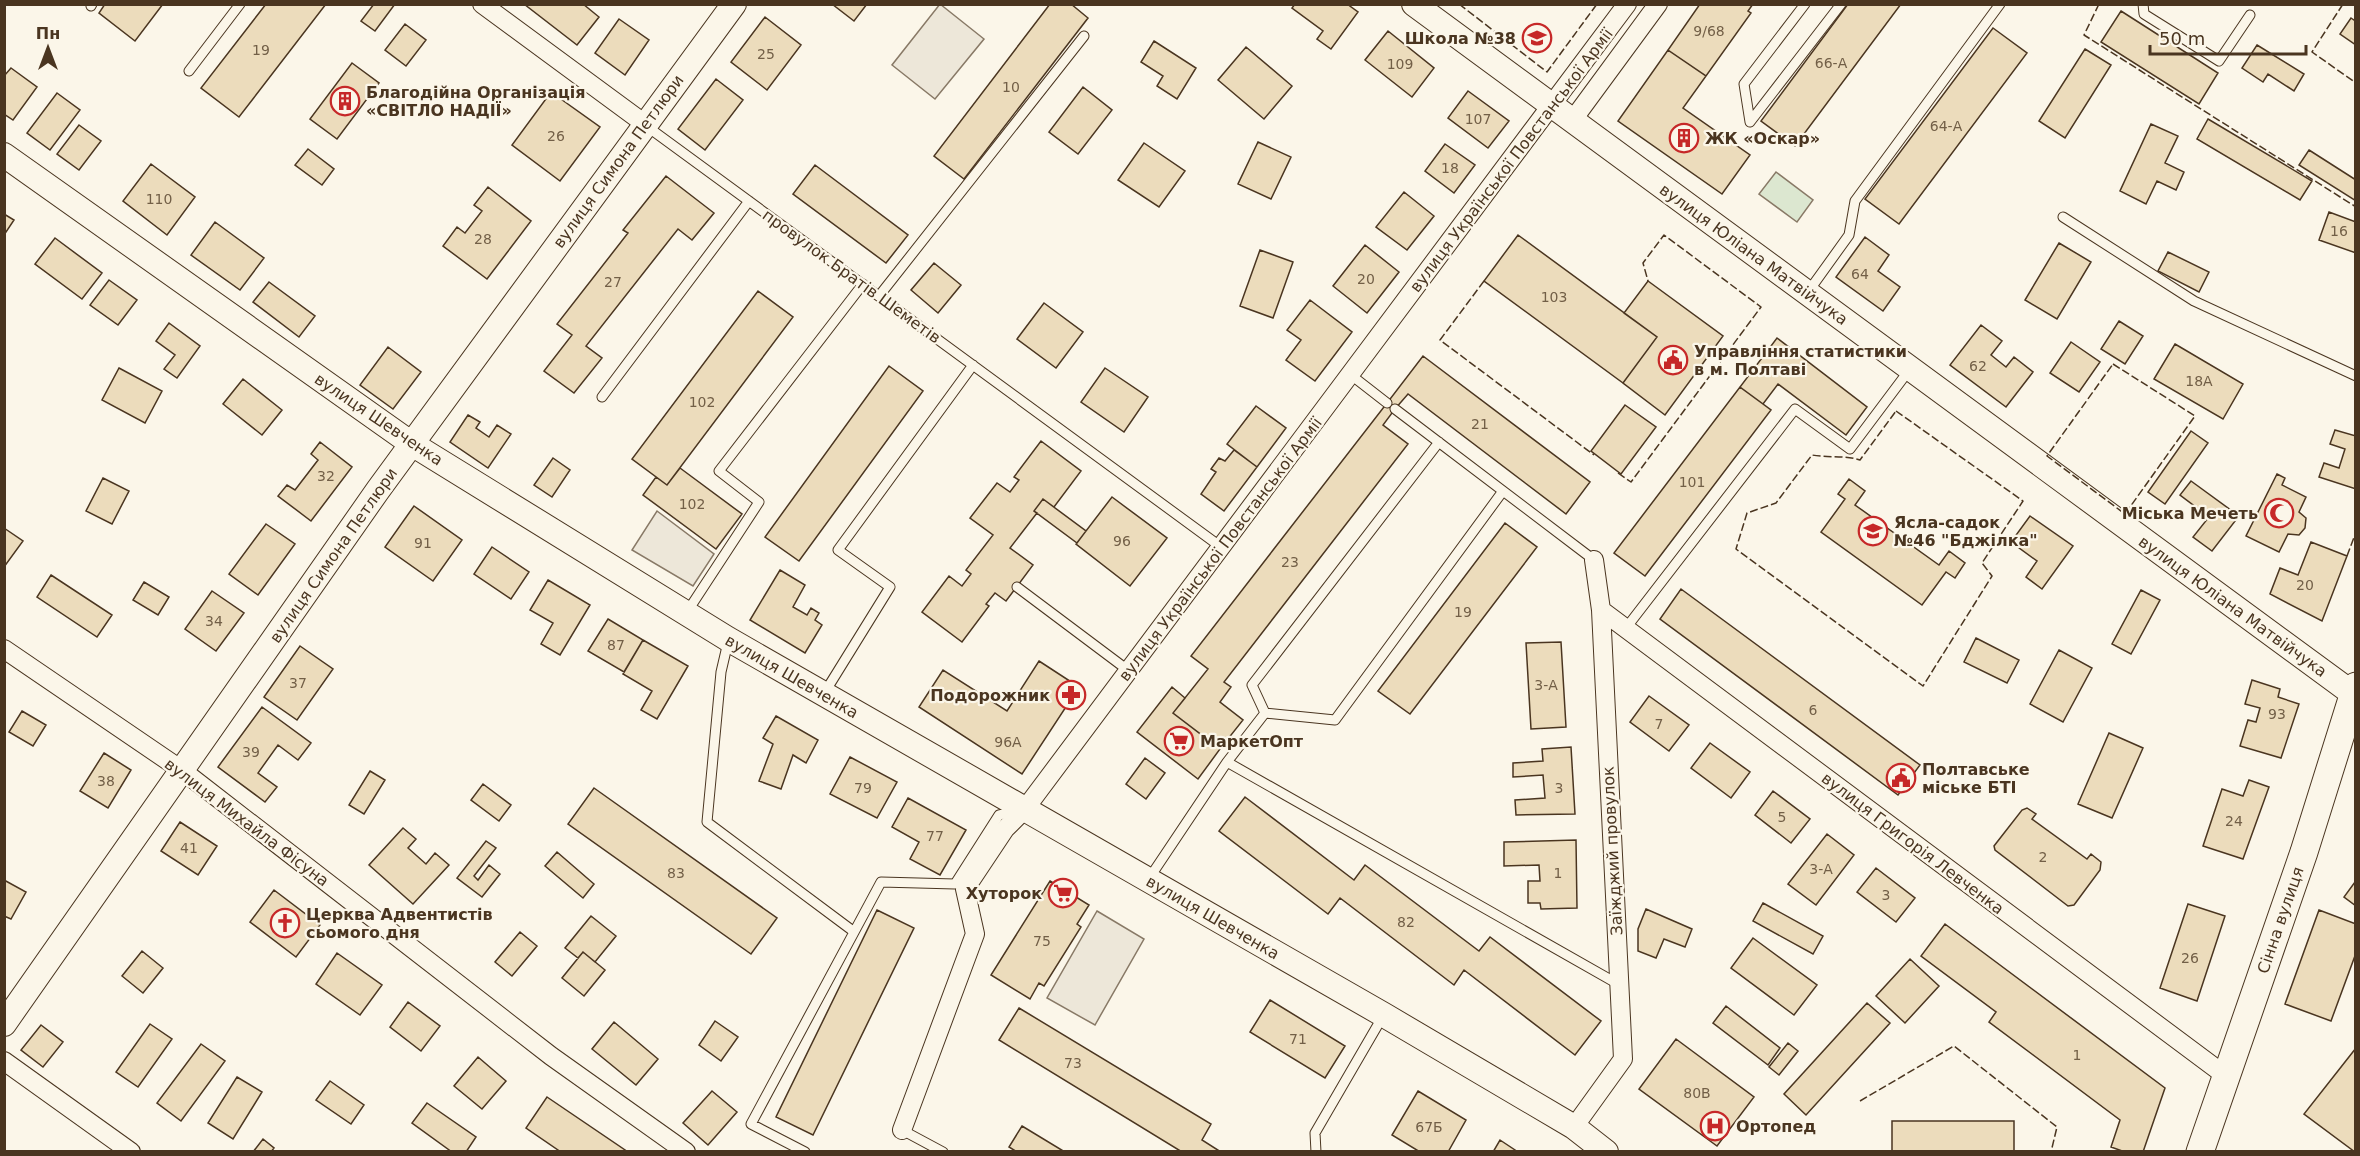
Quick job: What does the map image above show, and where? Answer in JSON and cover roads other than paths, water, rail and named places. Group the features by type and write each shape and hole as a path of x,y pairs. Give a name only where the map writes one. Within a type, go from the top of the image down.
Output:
{"main road":[{"name":"Сінна вулиця","path":"2200,1152 2304,852 2354,692"}],"street":[{"name":"провулок Братів Шеметів","path":"482,4 645,124"},
{"name":"вулиця Симона Петлюри","path":"4,1024 412,444 734,4"},
{"name":"вулиця Юліана Матвійчука","path":"1414,4 2354,692"},
{"name":"вулиця Української Повстанської Армії","path":"902,1130 975,934 965,889 1005,828 1025,809 1627,4"},
{"name":"вулиця Української Повстанської Армії","path":"1572,121 1658,4"},
{"name":"вулиця Шевченка","path":"4,155 412,444 728,639 1384,1015 1574,1127 1606,1152"},
{"name":"Заїжджий провулок","path":"1574,1127 1623,1059 1601,610 1594,560"},
{"name":"вулиця Григорія Левченка","path":"1601,610 2226,1076"},
{"name":"вулиця Михайла Фісуна","path":"4,649 183,771 550,1056 686,1152"},
{"path":"4,1061 131,1152"}],"lane":[{"path":"189,71 240,4"},
{"path":"1805,4 1744,84 1750,122 1841,4"},
{"path":"1807,293 1849,235 1855,201 2000,4"},
{"path":"2143,4 2144,14 2219,61 2250,15"},
{"path":"879,296 1084,36"},
{"name":"провулок Братів Шеметів","path":"645,124 1221,548"},
{"path":"602,397 748,201"},
{"path":"2063,217 2194,301 2355,376"},
{"path":"686,614 759,502 719,471 863,285"},
{"path":"823,694 890,587 838,550 972,365"},
{"path":"1626,628 1795,409 1850,449 1910,369"},
{"path":"1351,375 1387,403"},
{"path":"1395,409 1594,560"},
{"path":"1265,713 1252,685 1439,442"},
{"path":"1265,713 1335,720 1503,491"},
{"path":"1017,587 1129,671"},
{"path":"728,639 721,672 707,822 854,931"},
{"path":"1148,880 1227,762 1265,713"},
{"path":"1227,762 1618,984"},
{"path":"805,1152 751,1124 881,882 955,884 999,815 1025,809"},
{"path":"1316,1152 1315,1134 1384,1015"},
{"path":"902,1130 943,1152"}],"place":[{"name":"Школа №38","path":"1537,38"},
{"name":"Благодійна Організація «СВІТЛО НАДІЇ»","path":"345,101"},
{"name":"ЖК «Оскар»","path":"1684,138"},
{"name":"Управління статистики в м. Полтаві","path":"1673,360"},
{"name":"Міська Мечеть","path":"2279,513"},
{"name":"Ясла-садок №46 \"Бджілка\"","path":"1873,531"},
{"name":"Подорожник","path":"1071,695"},
{"name":"МаркетОпт","path":"1179,741"},
{"name":"Полтавське міське БТІ","path":"1901,778"},
{"name":"Хуторок","path":"1063,893"},
{"name":"Церква Адвентистів сьомого дня","path":"285,923"},
{"name":"Ортопед","path":"1715,1126"}]}
